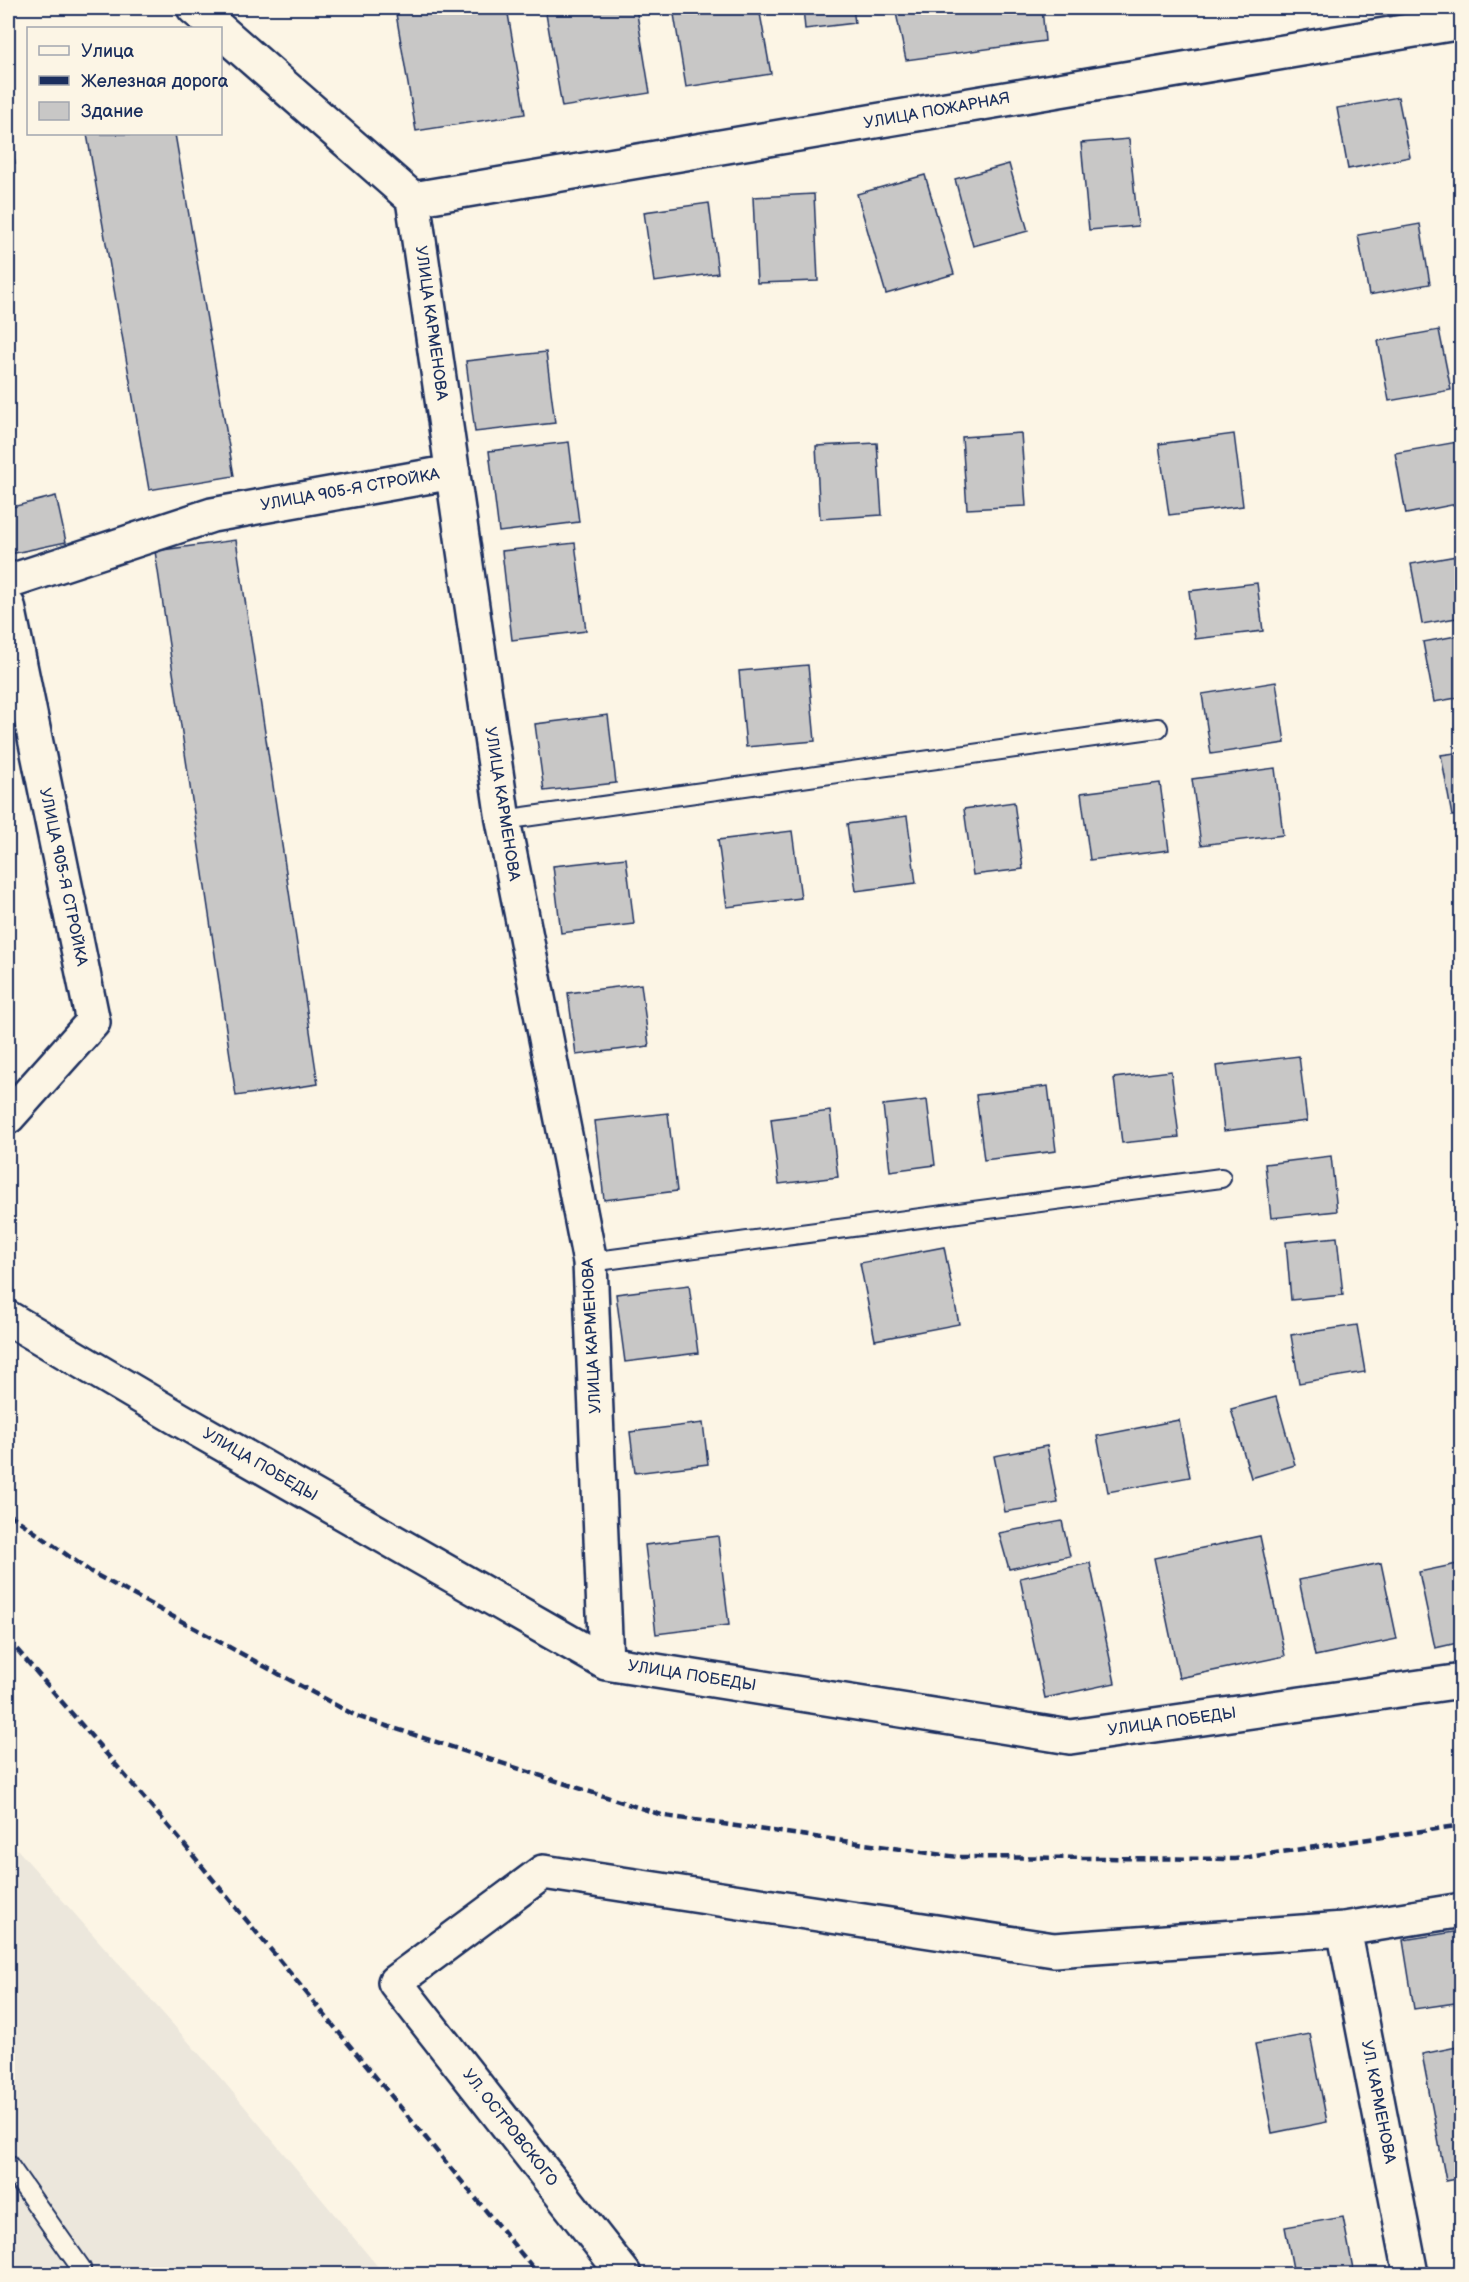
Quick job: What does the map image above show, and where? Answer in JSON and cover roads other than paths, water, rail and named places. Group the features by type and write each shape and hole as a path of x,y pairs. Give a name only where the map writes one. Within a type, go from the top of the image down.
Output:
{"street":[{"path":"194,8 217,27"},
{"name":"УЛИЦА ПОЖАРНАЯ","path":"413,199 1461,22"},
{"path":"222,32 413,199"},
{"name":"УЛИЦА КАРМЕНОВА","path":"413,199 502,820 590,1262 606,1663"},
{"name":"УЛИЦА 905-Я СТРОЙКА","path":"8,582 212,515 453,472"},
{"name":"УЛИЦА 905-Я СТРОЙКА","path":"8,606 93,1022 8,1117"},
{"name":"УЛИЦА ПОБЕДЫ","path":"8,1318 179,1419 606,1663 1070,1737 1461,1681"},
{"name":"УЛ. ОСТРОВСКОГО","path":"624,2274 395,1982 543,1872 1053,1950 1344,1929"},
{"path":"1344,1929 1461,1910"},
{"name":"УЛ. КАРМЕНОВА","path":"1344,1929 1411,2274"}],"lane":[{"path":"502,820 1158,728"},
{"path":"590,1262 1221,1178"},
{"path":"8,2164 81,2268"}],"railway":[{"path":"8,1513 91,1572 356,1716 665,1816 958,1857 1235,1859 1462,1825"},
{"path":"8,1639 182,1842 538,2274"}]}
